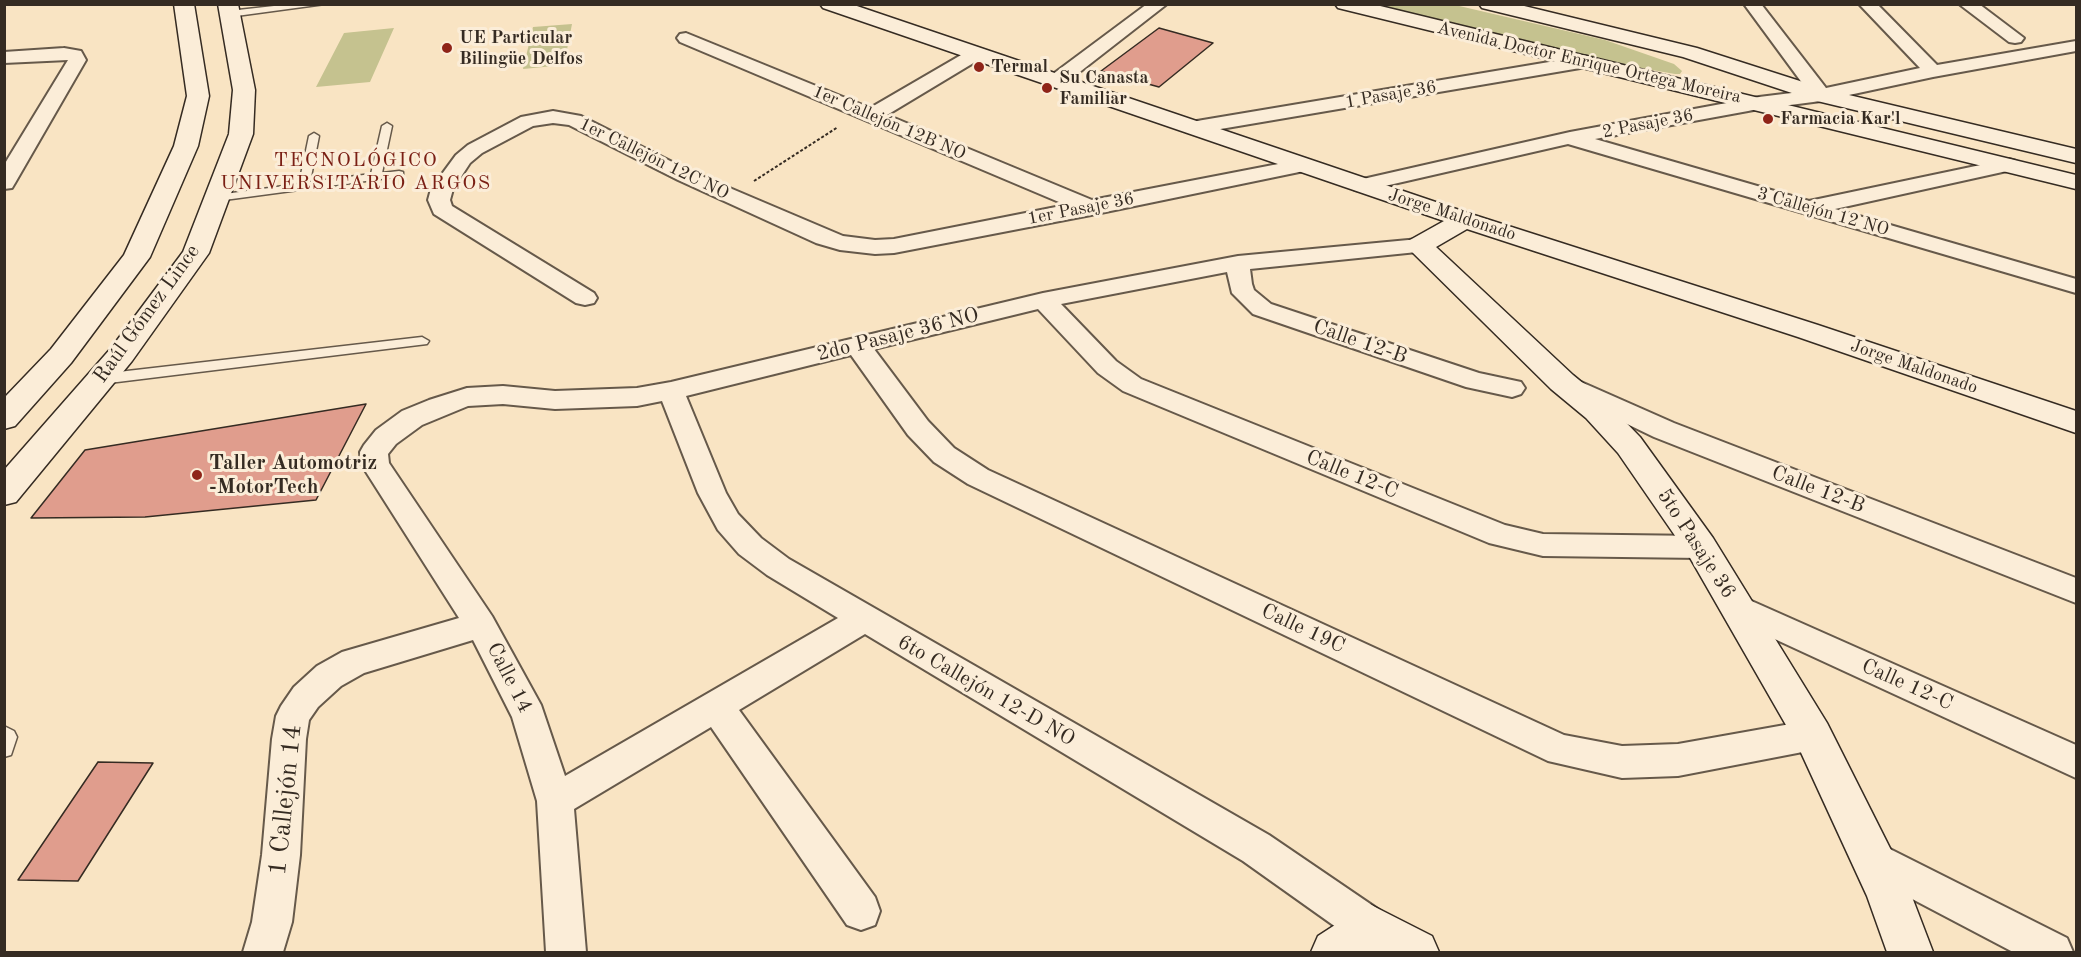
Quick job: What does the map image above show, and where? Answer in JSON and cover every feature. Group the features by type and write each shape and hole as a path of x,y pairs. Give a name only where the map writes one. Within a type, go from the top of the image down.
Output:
{"main road":[{"name":"Raúl Gómez Lince","path":"4,418 61,356 137,257 186,146 198,96 184,4"},
{"name":"Jorge Maldonado","path":"830,4 974,55 1197,127 1465,220 1808,331 2076,422"},
{"name":"Avenida Doctor Enrique Ortega Moreira","path":"1345,4 2076,182"},
{"name":"Avenida Doctor Enrique Ortega Moreira","path":"1489,4 1690,52 1821,95 2075,155"},
{"name":"Raúl Gómez Lince","path":"4,493 123,354 196,253 241,134 243,90 229,9"},
{"path":"1419,246 1465,220"},
{"name":"5to Pasaje 36","path":"1419,246 1562,382 1597,411 1629,445 1701,547 1813,735 1888,891 1910,952"},
{"path":"1334,952 1371,928 1416,952"}],"street":[{"path":"1056,81 1159,4"},
{"path":"1752,4 1821,95"},
{"path":"1867,4 1933,71"},
{"path":"1967,4 2015,38"},
{"name":"1er Callejón 12B NO","path":"686,38 1091,208"},
{"name":"2 Pasaje 36","path":"1363,185 1570,138 1758,103 1821,95 1933,71 2076,46"},
{"path":"4,58 64,52 75,55 77,60 4,183"},
{"path":"867,114 974,55"},
{"name":"1 Pasaje 36","path":"1197,127 1585,62"},
{"name":"1er Callejón 12C NO","path":"585,298 442,209 439,200 442,189 458,165 475,149 540,117 574,120 730,196 824,238 858,246"},
{"name":"3 Callejón 12 NO","path":"1570,138 2076,286"},
{"path":"4,149 26,147"},
{"name":"1er Pasaje 36","path":"858,246 894,246 1304,165"},
{"path":"1808,208 2009,165"},
{"name":"2do Pasaje 36 NO","path":"386,437 412,418 438,406 467,398 503,395 567,399 637,397 671,392 1043,300 1238,263 1419,246"},
{"name":"Calle 12-B","path":"1238,263 1240,284 1244,293 1262,309 1475,381 1512,388"},
{"name":"Calle 12-C","path":"1043,300 1107,367 1132,385 1500,535 1544,545 1701,547"},
{"name":"Calle 19C","path":"857,345 918,428 944,455 978,477 1560,750 1622,762 1678,760 1813,735"},
{"name":"Calle 12-B","path":"1562,382 1664,430 2076,591"},
{"name":"6to Callejón 12-D NO","path":"671,392 712,493 728,522 750,546 778,567 864,620 1256,848 1371,928"},
{"name":"Calle 14","path":"386,437 374,452 375,464 481,625 529,715 555,801 566,952"},
{"name":"Calle 12-C","path":"1738,609 2076,762"},
{"path":"555,801 864,620"},
{"name":"1 Callejón 14","path":"263,952 272,922 281,855 289,739 293,716 306,697 329,676 354,662 481,625"},
{"path":"716,706 861,911"},
{"path":"1872,858 2053,952"}],"lane":[{"path":"229,9 321,4"},
{"path":"376,177 387,126"},
{"path":"304,184 314,136"},
{"path":"217,198 304,184 399,174"},
{"path":"101,379 422,341"},
{"path":"4,734 8,737 4,749"}],"path":[{"path":"730,196 867,114"}],"shaded area":[{"path":"1362,5 1455,5 1605,40 1674,64 1682,71 1680,74 1675,74 1641,68"},
{"path":"572,24 564,65 523,69 533,27"},
{"path":"394,28 370,82 316,87 344,33"}],"building":[{"path":"1159,28 1213,43 1159,87 1101,71"},
{"name":"Taller Automotriz -MotorTech","path":"366,404 316,500 145,517 31,518 85,450"},
{"path":"98,762 153,763 78,881 18,880"}],"place":[{"name":"UE Particular Bilingüe Delfos","path":"447,48"},
{"name":"Termal","path":"979,67"},
{"name":"Su Canasta Familiar","path":"1047,88"},
{"name":"Farmacia Kar'l","path":"1768,119"},
{"name":"Taller Automotriz -MotorTech","path":"197,475"}],"district":[{"name":"TECNOLÓGICO UNIVERSITARIO ARGOS","path":"356,172"}]}
